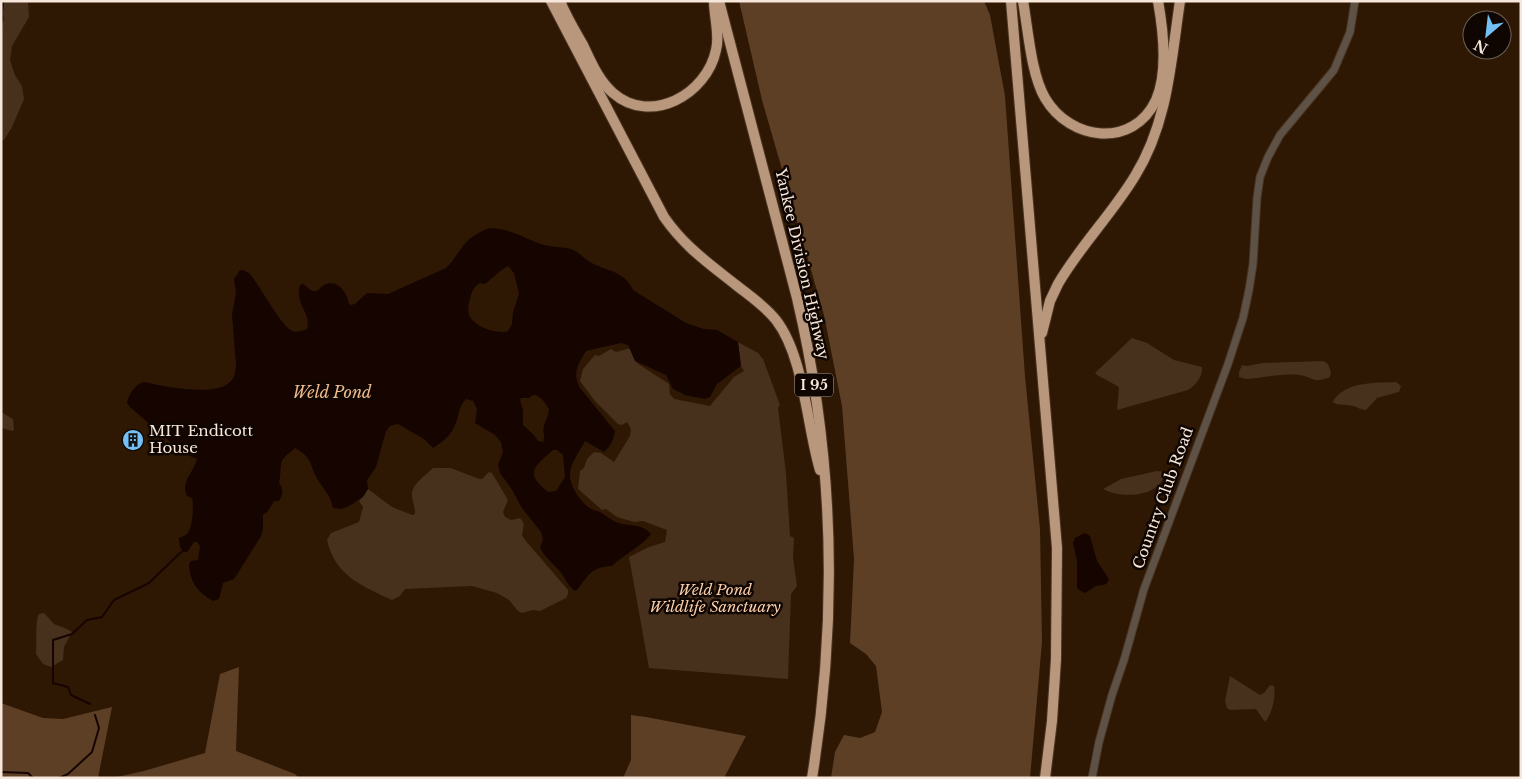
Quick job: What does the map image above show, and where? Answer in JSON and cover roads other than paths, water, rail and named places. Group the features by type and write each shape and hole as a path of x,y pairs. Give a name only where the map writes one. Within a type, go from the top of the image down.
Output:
{"highway":[{"path":"551,1 664,217 683,242 756,301 780,326 794,359 814,452 826,490"},
{"path":"560,1 605,85 622,99 637,105 654,106 674,101 688,94 708,72 716,53 718,42 714,1"},
{"name":"Yankee Division Highway","path":"719,1 802,316 817,405 826,490 829,562 827,635 822,701 812,778"},
{"path":"1011,1 1054,511 1058,597 1056,672 1045,778"},
{"path":"1023,1 1038,81 1045,98 1060,116 1071,125 1089,132 1105,134 1122,131 1135,124 1148,112 1156,97 1161,78 1163,48 1158,1"},
{"path":"1040,341 1050,302 1060,280 1132,180 1152,145 1166,99 1180,1"}],"street":[{"name":"Country Club Road","path":"1092,778 1107,712 1144,589 1240,329 1249,290 1260,177 1268,157 1287,126 1334,70 1350,32 1355,1"}],"water":[{"name":"Weld Pond","path":"490,228 504,230 545,245 574,250 590,262 620,275 629,283 633,290 686,323 704,329 717,330 738,342 741,366 717,384 710,397 705,399 685,395 673,389 666,375 635,361 628,345 621,343 586,351 578,365 576,378 580,388 615,431 611,443 604,452 585,441 570,473 575,492 590,508 617,522 644,528 651,534 612,566 599,568 591,573 575,591 540,548 543,539 541,532 522,508 500,473 498,465 503,452 501,442 495,435 475,423 477,409 473,401 466,399 461,406 457,421 449,436 433,448 424,439 398,424 390,426 386,431 376,467 367,480 368,489 363,497 341,509 333,508 330,498 317,478 309,460 295,448 282,462 279,482 282,496 279,501 274,501 263,515 261,536 238,573 234,579 223,583 219,599 213,601 203,594 195,586 189,564 191,561 198,560 200,546 197,542 194,542 185,552 180,547 179,540 179,538 186,535 192,523 193,501 192,498 187,496 185,486 197,459 183,453 130,407 127,403 133,390 144,382 176,388 202,390 224,386 231,381 236,366 232,314 236,293 234,279 240,270 251,275 288,328 299,332 307,329 308,323 299,298 300,285 303,284 315,291 324,285 333,283 341,287 349,304 355,304 367,293 388,294 446,268 467,242","holes":["508,266 514,273 519,294 513,312 512,324 508,331 492,331 480,326 471,319 468,310 470,300 477,285 480,283 485,284","533,395 538,396 549,409 544,428 543,442 538,441 523,425 523,410 520,400 521,398 529,398","553,450 557,450 563,455 565,477 556,491 548,492 536,480 534,475 534,470"]},
{"path":"1085,533 1090,536 1097,561 1109,579 1105,584 1096,586 1085,593 1077,587 1077,561 1073,543 1075,538"}],"waterway":[{"path":"1,27 3,1"},
{"path":"90,704 71,695 68,687 53,683 53,640 72,634 87,620 102,617 114,600 149,583 183,551"},
{"path":"59,778 68,774 92,752 99,728 95,715"},
{"path":"1,772 28,773 33,778"}],"place":[{"name":"MIT Endicott House","path":"133,440"}],"park label":[{"name":"Weld Pond Wildlife Sanctuary","path":"715,598"}]}
